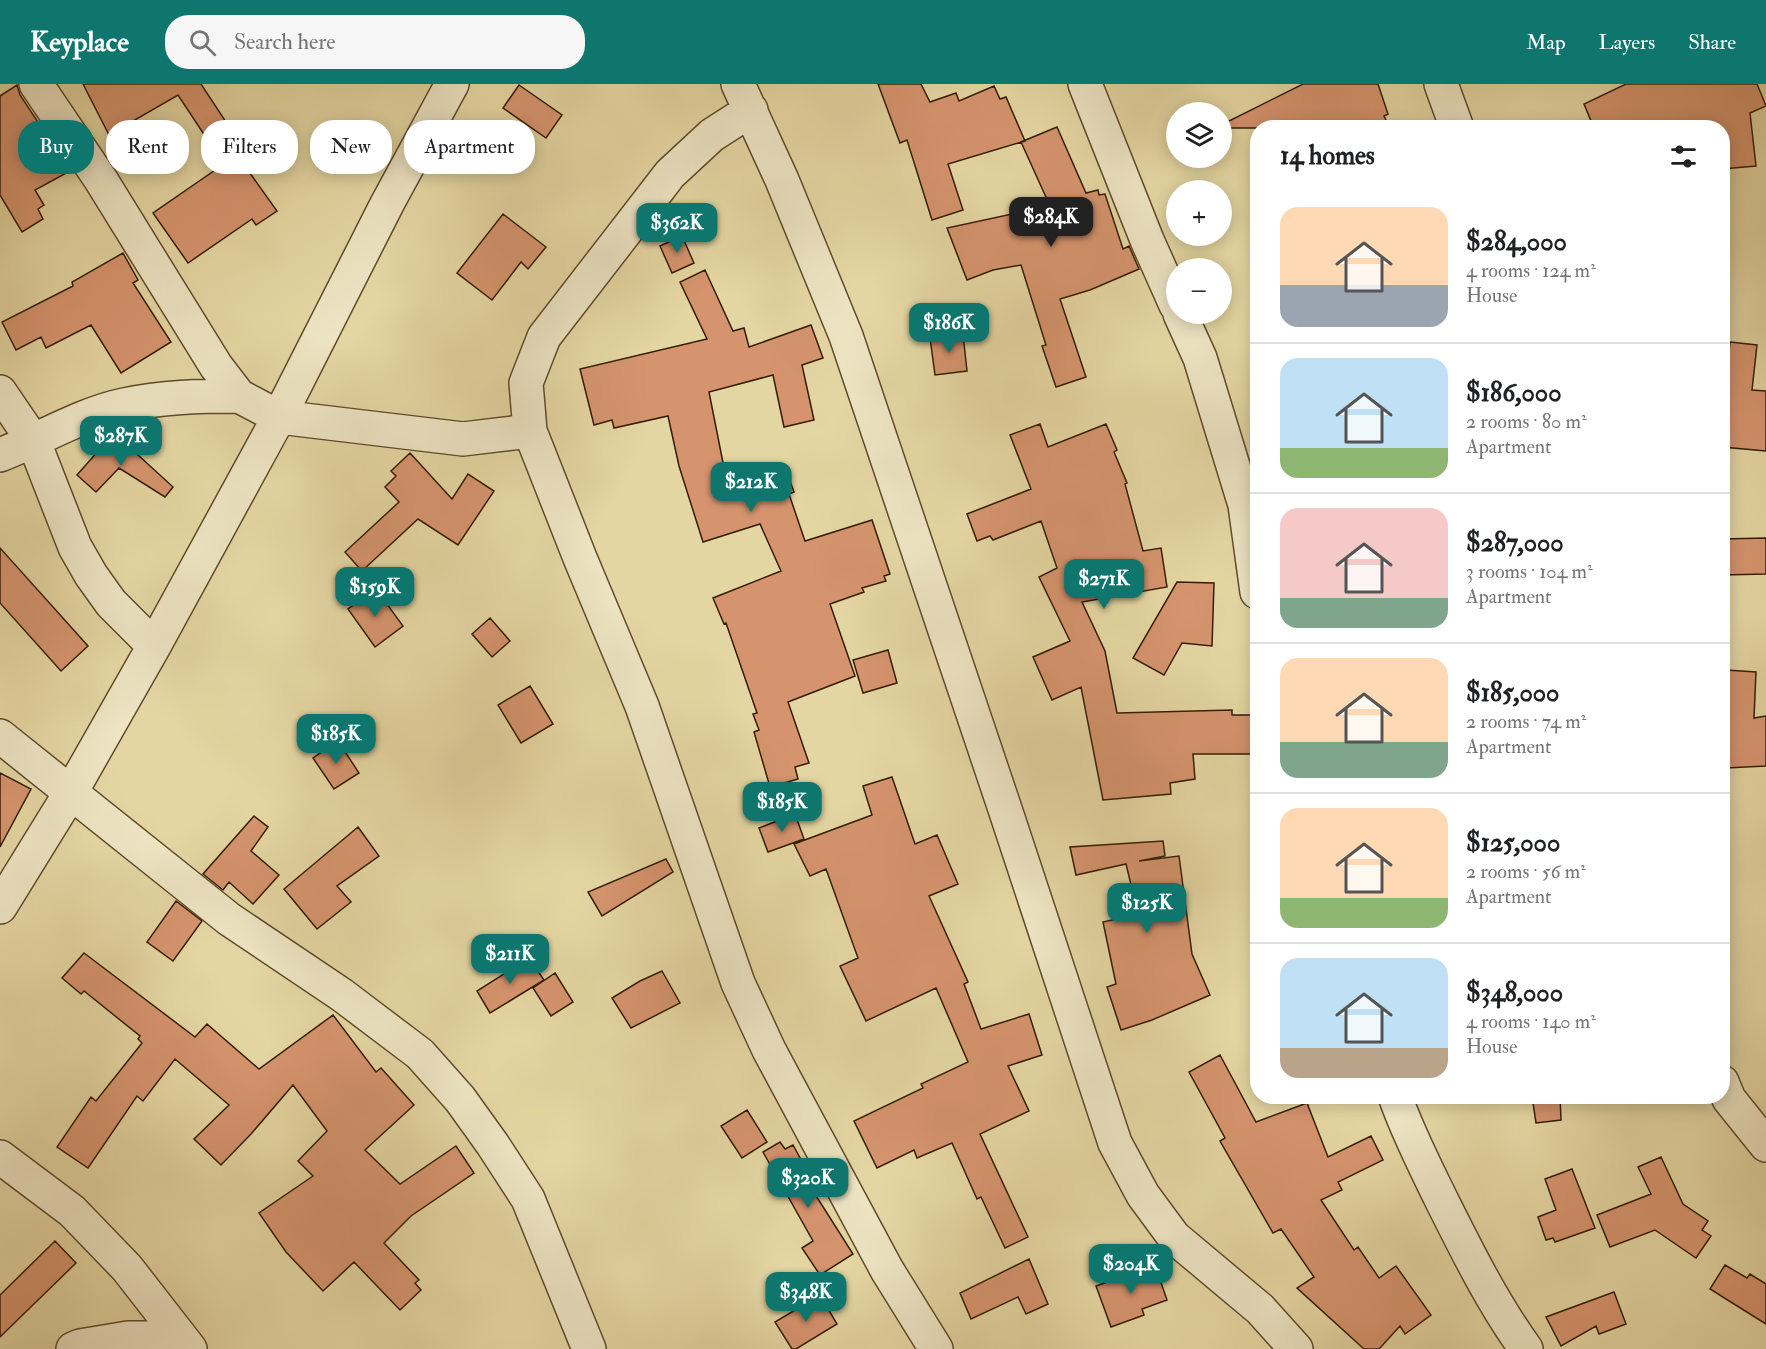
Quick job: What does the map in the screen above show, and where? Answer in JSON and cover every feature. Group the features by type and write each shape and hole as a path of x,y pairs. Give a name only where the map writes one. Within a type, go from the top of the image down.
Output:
{"street":[{"path":"36,84 101,180 216,366 239,396 279,417 463,440 530,431"},
{"path":"0,907 71,792 154,646 279,417 387,204 452,84"},
{"path":"1084,84 1166,283"},
{"path":"1441,84 1454,120"},
{"path":"936,1349 887,1270 769,1050 738,983 642,706 530,431 526,383 544,337 670,174 711,135 745,97 846,336 1014,834 1115,1143 1143,1195 1174,1237 1260,1309 1296,1349"},
{"path":"1185,324 1200,358 1245,505 1250,541"},
{"path":"0,393 34,442 75,547 91,575 111,603 154,646"},
{"path":"0,455 34,442 77,420 123,405 178,396 239,396"},
{"path":"0,736 229,920 342,995 420,1054 460,1099 528,1199 588,1349"},
{"path":"1730,1100 1766,1145"},
{"path":"1398,1104 1404,1124 1457,1232 1507,1323 1526,1349"},
{"path":"0,1157 72,1211 127,1268 186,1344"},
{"path":"73,1349 128,1338 186,1344"}],"building":[{"path":"83,84 201,84 225,120 201,120 201,130 178,95 135,120 106,120 106,129"},
{"path":"878,84 921,84 930,102 956,93 959,101 994,86 1000,99 1006,97 1025,141 948,164 963,210 932,220 907,140 900,143"},
{"path":"1303,84 1378,84 1388,114 1384,116 1386,120 1250,120 1250,128 1232,128 1232,120"},
{"path":"1626,84 1757,84 1766,106 1750,113 1756,166 1730,168 1730,120 1591,120 1584,104"},
{"path":"17,85 20,95 36,120 18,120 18,174 64,174 35,190 44,205 38,209 43,219 22,232 0,195 0,96"},
{"path":"519,85 562,115 546,138 535,130 535,120 520,120 503,108"},
{"path":"1057,127 1086,193 1098,190 1099,195 1105,194 1123,249 1129,246 1139,269 1090,290 1060,299 1086,377 1056,387 1042,346 1046,345 1021,265 993,270 967,280 947,228 1050,206 1021,142"},
{"path":"209,174 251,174 277,211 256,225 252,219 188,263 153,213"},
{"path":"503,214 546,247 528,269 521,262 492,300 457,273"},
{"path":"682,236 694,263 672,273 660,246"},
{"path":"123,253 138,280 133,283 171,342 121,373 91,325 46,348 41,337 16,350 2,322 73,286 72,282"},
{"path":"705,270 733,331 744,328 749,347 811,325 823,358 802,365 814,420 784,427 773,375 709,392 728,488 785,467 794,492 789,494 805,541 872,520 890,574 884,576 886,581 862,588 864,592 830,604 855,676 788,702 809,763 795,767 798,779 770,787 754,732 759,730 753,714 757,713 726,623 724,624 713,598 781,571 760,524 703,542 679,466 668,416 614,428 612,420 594,425 580,369 707,339 680,282"},
{"path":"963,334 967,371 935,375 930,338"},
{"path":"1730,342 1757,345 1752,390 1766,391 1766,451 1730,448"},
{"path":"1040,424 1048,447 1106,424 1117,450 1114,452 1127,483 1125,484 1143,551 1161,548 1167,587 1082,602 1105,651 1117,713 1232,710 1232,715 1250,715 1250,754 1193,754 1195,779 1170,783 1171,794 1103,800 1081,687 1052,700 1033,657 1070,641 1039,577 1057,568 1041,521 993,540 990,536 977,541 967,514 1031,489 1010,435"},
{"path":"114,433 173,487 165,497 119,468 96,492 77,475"},
{"path":"410,453 452,499 468,474 494,491 458,545 418,519 362,571 345,552 399,502 385,487 396,476 391,471"},
{"path":"1766,538 1766,574 1730,575 1730,539"},
{"path":"0,548 88,646 61,671 0,603"},
{"path":"1177,582 1214,583 1212,646 1182,643 1164,675 1133,658"},
{"path":"376,589 403,626 375,647 348,609"},
{"path":"490,618 510,641 492,657 472,634"},
{"path":"888,650 897,683 863,693 853,660"},
{"path":"1730,670 1756,672 1754,718 1766,716 1766,766 1730,768"},
{"path":"530,686 553,724 521,743 498,705"},
{"path":"338,741 359,773 334,789 313,758"},
{"path":"0,773 31,789 0,847"},
{"path":"892,777 915,844 937,835 958,884 929,896 968,982 964,984 981,1029 1029,1014 1042,1055 1008,1066 1029,1111 980,1134 1028,1237 1005,1248 981,1197 977,1199 952,1143 917,1158 914,1150 877,1168 854,1121 923,1088 921,1084 968,1062 936,988 866,1021 840,966 858,958 826,869 810,876 794,844 872,815 863,786"},
{"path":"795,814 804,839 768,852 759,828"},
{"path":"254,816 268,827 251,851 279,875 253,904 229,882 223,890 203,874"},
{"path":"358,827 379,856 337,886 351,902 317,929 284,889"},
{"path":"1163,841 1165,856 1139,861 1179,856 1192,954 1210,995 1152,1020 1121,1030 1107,987 1116,984 1103,922 1138,914 1126,864 1076,875 1070,847"},
{"path":"666,859 673,872 602,916 588,892"},
{"path":"176,901 202,921 173,961 147,942"},
{"path":"84,953 195,1037 207,1024 259,1069 333,1015 376,1072 381,1068 414,1105 365,1150 400,1184 456,1146 474,1173 411,1216 384,1243 419,1280 415,1283 421,1290 400,1310 354,1262 323,1291 286,1252 259,1213 313,1176 298,1161 327,1131 293,1085 221,1165 194,1139 229,1105 175,1059 143,1101 137,1096 88,1168 57,1147 91,1097 96,1101 142,1043 138,1039 140,1036 84,991 81,994 62,978"},
{"path":"529,958 544,980 490,1013 477,991"},
{"path":"662,971 680,1003 631,1028 612,998"},
{"path":"555,973 573,1002 551,1016 533,988"},
{"path":"1220,1055 1256,1122 1307,1104 1328,1157 1371,1136 1383,1160 1338,1182 1342,1190 1321,1200 1354,1250 1358,1247 1379,1278 1396,1266 1431,1315 1405,1334 1400,1326 1379,1349 1364,1349 1297,1288 1314,1277 1281,1229 1273,1233 1220,1141 1225,1138 1189,1072"},
{"path":"1533,1104 1560,1104 1561,1120 1536,1123"},
{"path":"747,1110 767,1142 742,1158 721,1126"},
{"path":"780,1142 785,1149 793,1145 817,1189 813,1191 853,1254 820,1275 802,1248 813,1241 763,1152"},
{"path":"1661,1157 1683,1204 1708,1221 1702,1230 1711,1236 1696,1258 1655,1230 1610,1247 1597,1215 1651,1194 1638,1167"},
{"path":"1572,1169 1595,1228 1555,1242 1553,1238 1546,1240 1538,1217 1556,1210 1545,1179"},
{"path":"55,1241 76,1263 0,1337 0,1295"},
{"path":"1029,1259 1048,1304 1026,1314 1018,1297 971,1319 960,1293"},
{"path":"1155,1265 1167,1300 1142,1309 1144,1315 1111,1327 1096,1286"},
{"path":"1725,1265 1747,1278 1750,1274 1766,1284 1766,1324 1710,1289"},
{"path":"1614,1292 1626,1324 1599,1334 1596,1326 1561,1346 1546,1317"},
{"path":"820,1295 837,1324 796,1349 792,1349 775,1322"}]}
